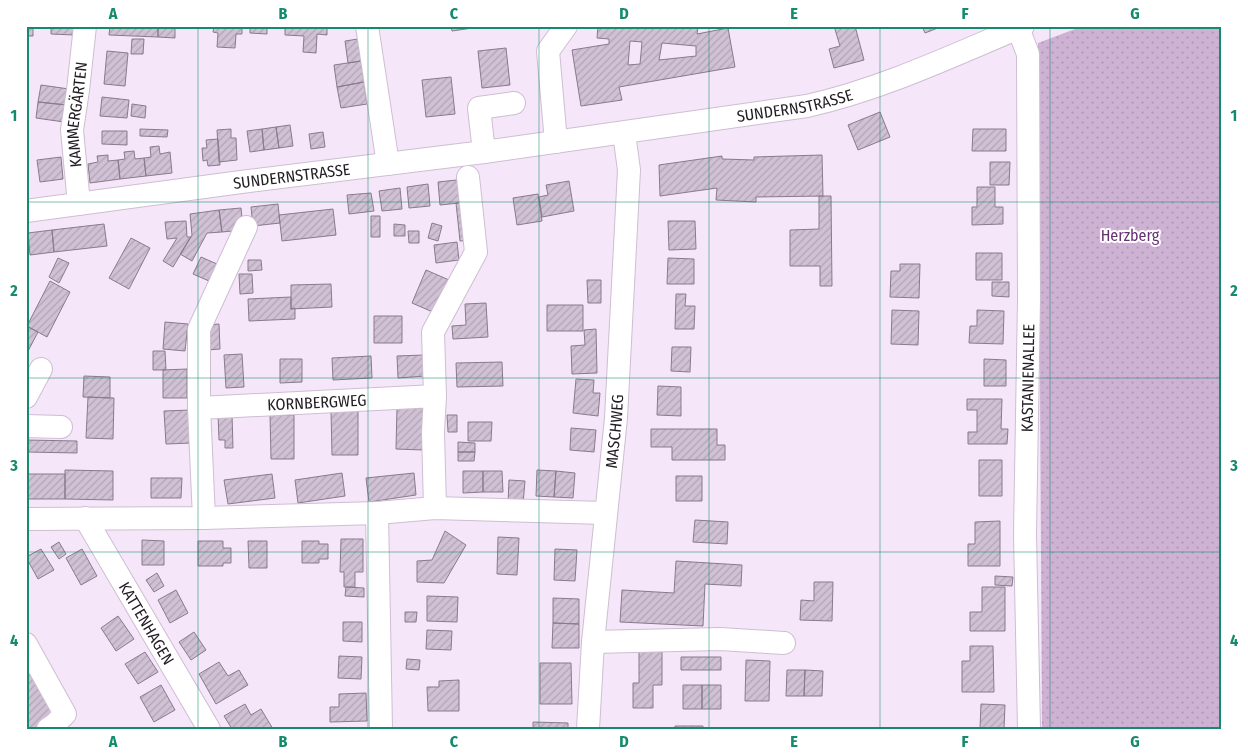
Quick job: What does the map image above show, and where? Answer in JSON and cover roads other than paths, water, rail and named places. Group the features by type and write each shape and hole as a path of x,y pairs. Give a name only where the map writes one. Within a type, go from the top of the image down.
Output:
{"street":[{"name":"KAMMERGÄRTEN","path":"79,204 72,130 85,26"},
{"path":"367,26 388,164"},
{"path":"556,142 548,51 566,26"},
{"name":"SUNDERNSTRASSE","path":"26,211 484,152 808,106 834,100 883,84 1020,27"},
{"name":"KASTANIENALLEE","path":"1020,27 1028,54 1029,298 1025,534 1029,729"},
{"path":"484,152 479,108 514,103"},
{"name":"MASCHWEG","path":"588,729 594,634 616,418 629,170 624,133"},
{"path":"435,508 433,432 435,396 432,332 476,252 468,178"},
{"path":"204,518 199,408 199,329 246,227"},
{"path":"26,397 41,369"},
{"name":"KORNBERGWEG","path":"199,408 435,396"},
{"path":"26,426 61,427"},
{"path":"26,519 204,518 377,513 435,508 606,513"},
{"path":"377,513 381,729"},
{"name":"KATTENHAGEN","path":"85,518 209,729"},
{"path":"594,634 709,632 763,627"},
{"path":"594,634 784,642"},
{"path":"26,644 65,714 48,729"}],"park label":[{"name":"Herzberg","path":"1130,235"}]}
